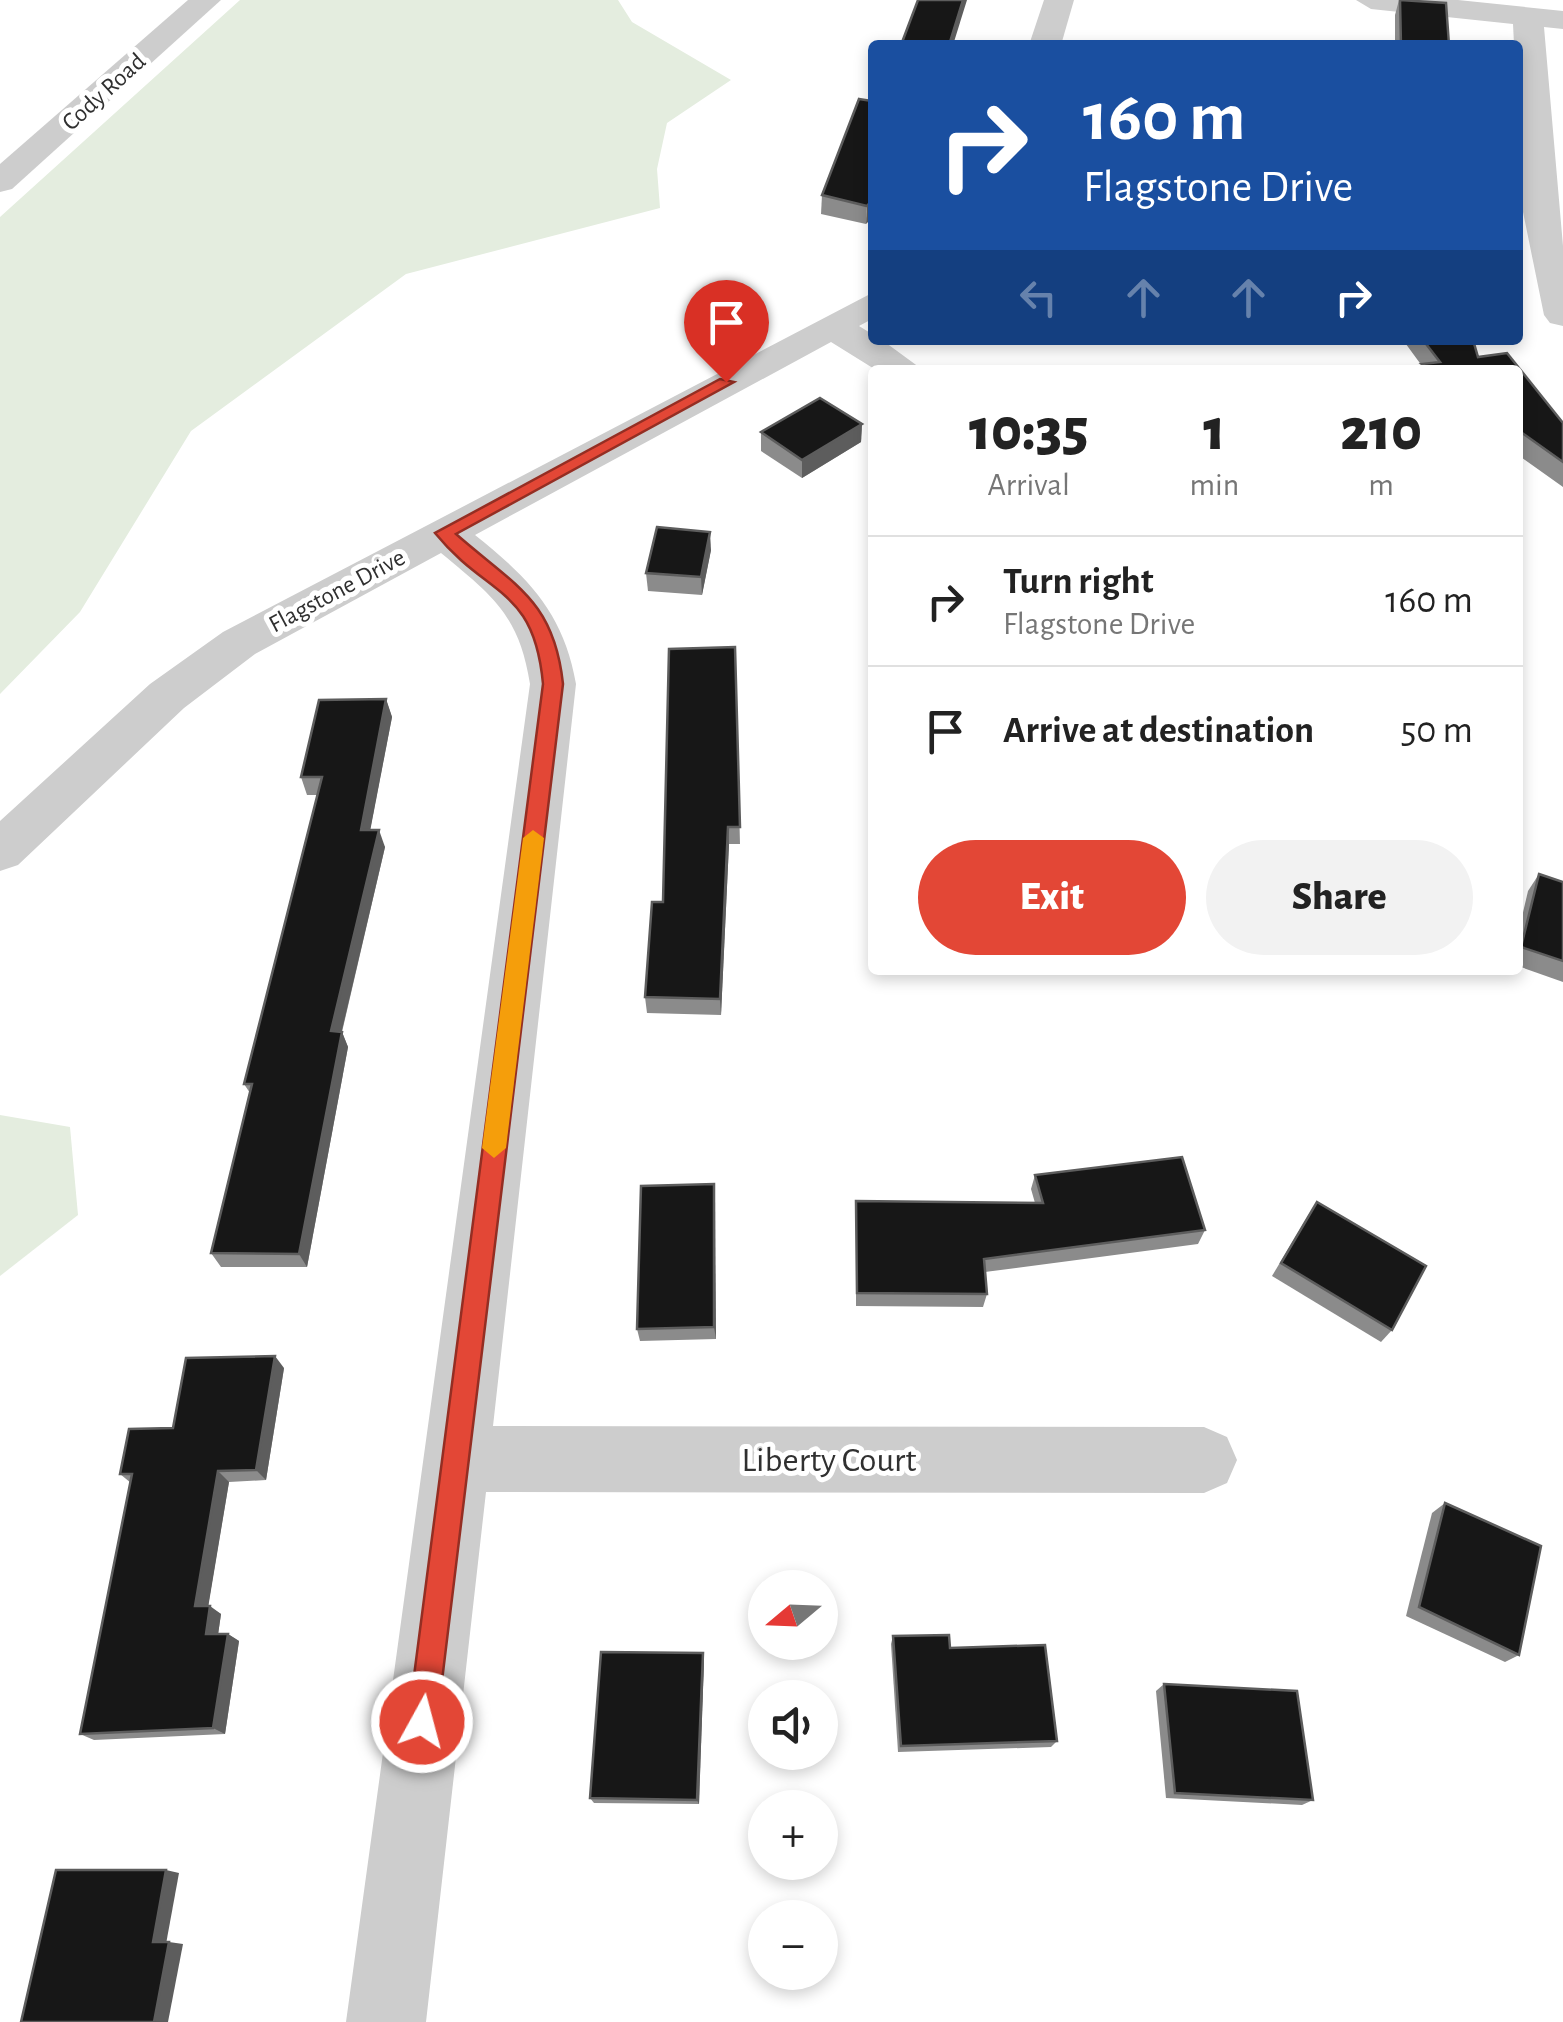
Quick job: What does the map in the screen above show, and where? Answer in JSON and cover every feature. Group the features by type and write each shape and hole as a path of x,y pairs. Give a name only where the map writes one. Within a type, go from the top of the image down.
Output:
{"street":[{"name":"Cody Road","path":"0,182 206,0"},
{"path":"1047,40 1059,0"},
{"path":"1371,0 1563,20"},
{"path":"1528,16 1563,315"},
{"name":"Flagstone Drive","path":"0,851 167,696 239,643 868,306"},
{"path":"832,326 894,365"},
{"path":"386,2022 553,684 549,645 536,613 444,533"},
{"name":"Liberty Court","path":"454,1460 1204,1460"}],"shaded area":[{"path":"240,0 618,0 632,22 731,80 667,123 657,169 660,208 406,274 191,431 80,612 0,694 0,217"},
{"path":"0,1115 70,1127 78,1215 0,1276"}],"building":[{"path":"918,0 963,0 951,40 903,40"},
{"path":"1400,0 1446,3 1449,40 1401,40"},
{"path":"859,99 868,100 868,205 822,195"},
{"path":"1427,345 1474,345 1478,357 1507,353 1517,365 1422,364 1440,362"},
{"path":"1523,373 1563,423 1563,462 1523,434"},
{"path":"820,398 862,424 802,460 761,432"},
{"path":"657,527 710,532 701,577 646,573"},
{"path":"735,647 740,827 728,827 720,999 645,997 652,902 663,902 669,649"},
{"path":"386,699 361,830 379,830 331,1031 342,1032 299,1254 211,1253 252,1084 244,1084 322,777 301,777 319,700"},
{"path":"1539,874 1563,882 1563,961 1523,948"},
{"path":"1182,1157 1205,1230 984,1259 987,1294 857,1293 856,1201 1043,1203 1035,1175"},
{"path":"714,1184 714,1327 637,1329 641,1186"},
{"path":"1317,1202 1426,1266 1392,1330 1281,1263"},
{"path":"275,1356 256,1470 218,1471 195,1606 210,1606 206,1634 228,1634 213,1728 80,1734 132,1474 120,1474 129,1429 173,1428 186,1358"},
{"path":"1445,1503 1541,1546 1519,1655 1419,1607"},
{"path":"949,1635 950,1648 1045,1645 1057,1741 901,1746 893,1636"},
{"path":"601,1652 703,1653 697,1800 590,1798"},
{"path":"1164,1684 1297,1691 1313,1800 1175,1793"},
{"path":"56,1870 166,1870 153,1942 169,1942 154,2022 21,2022"}],"slow traffic":[{"path":"494,1148 533,838"}],"route":[{"path":"422,1722 553,684 549,645 536,613 444,533 726,382"}]}
